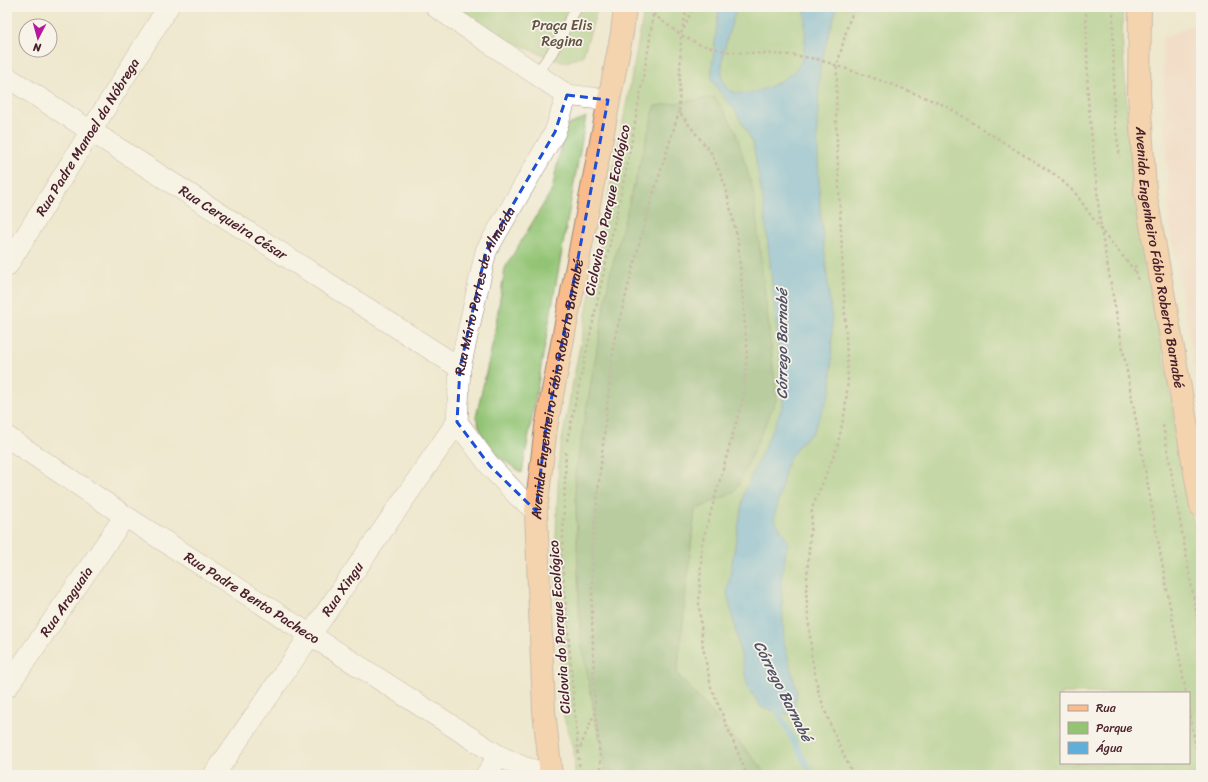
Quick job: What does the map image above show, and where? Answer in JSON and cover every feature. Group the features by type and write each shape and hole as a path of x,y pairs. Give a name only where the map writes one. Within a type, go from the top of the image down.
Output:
{"main road":[{"name":"Avenida Engenheiro Fábio Roberto Barnabé","path":"551,775 544,711 536,511 546,427 622,33 625,7"},
{"name":"Avenida Engenheiro Fábio Roberto Barnabé","path":"1140,7 1139,94 1146,191 1201,506"}],"street":[{"name":"Rua Padre Manoel da Nóbrega","path":"7,266 92,132 168,7"},
{"path":"436,7 567,95 608,100"},
{"name":"Rua Cerqueira César","path":"7,77 460,368"},
{"name":"Rua Mário Portes de Almeida","path":"457,422 460,368 486,251 555,132 567,95"},
{"path":"457,422 490,466 518,496 536,511"},
{"name":"Rua Xingu","path":"214,775 457,422"},
{"name":"Rua Padre Bento Pacheco","path":"7,437 125,516 499,756 551,775"},
{"name":"Rua Araguaia","path":"7,687 125,516"},
{"path":"486,775 499,756"}],"lane":[{"path":"536,74 551,54 577,7"}],"path":[{"name":"Ciclovia do Parque Ecológico","path":"580,775 562,558 566,446 628,161 649,45 654,7"},
{"path":"602,775 595,712 592,614 592,548 614,341 646,218 680,112 681,35 687,7"},
{"path":"681,35 693,7"},
{"path":"853,775 832,729 819,694 812,660 806,591 812,508 837,448 845,411 848,380 836,125 837,66 848,24 855,7"},
{"path":"1086,7 1088,99 1101,230 1186,692"},
{"path":"653,14 681,35 701,45 732,52 793,55 828,63 894,84 946,106 1057,176 1076,194 1101,230 1136,272 1162,289"},
{"path":"680,112 712,154 725,185 738,241 747,349 744,395 702,543 699,604 703,647 711,687 747,775"},
{"path":"578,754 595,712"},
{"path":"1190,715 1201,773"}],"highlighted area":[{"path":"567,95 608,100 546,427 536,511 490,466 457,422 460,368 486,251 555,132"}],"shaded area":[{"path":"1193,25 1201,26 1201,404 1169,220 1162,38"}],"green space":[{"name":"Praça Elis Regina","path":"453,7 598,7 583,56 564,63 509,41"},
{"path":"645,7 1123,7 1122,35 1133,186 1201,563 1201,775 761,775 763,769 677,674 695,510 735,492 610,274 575,475 580,635 606,775 575,775 574,754 563,713 555,564 559,455"},
{"path":"715,97 735,129 753,190 777,399 735,492 695,510 677,674 763,769 761,775 606,775 580,635 575,474 610,274 655,106"},
{"path":"586,117 522,473 487,449 476,417 493,342 505,268 552,190 565,127"}],"water":[{"path":"719,7 737,7 726,44 722,64 723,81 729,89 738,93 749,93 762,90 785,78 800,64 805,44 805,7 837,7 820,65 817,130 820,208 832,323 831,390 813,432 798,446 787,463 774,519 788,541 781,580 784,642 797,692 793,715 762,708 748,687 727,592 744,493 783,406 780,359 764,207 753,143 734,108 720,93 712,80"}],"waterway":[{"name":"Córrego Barnabé","path":"775,706 812,775"}]}
